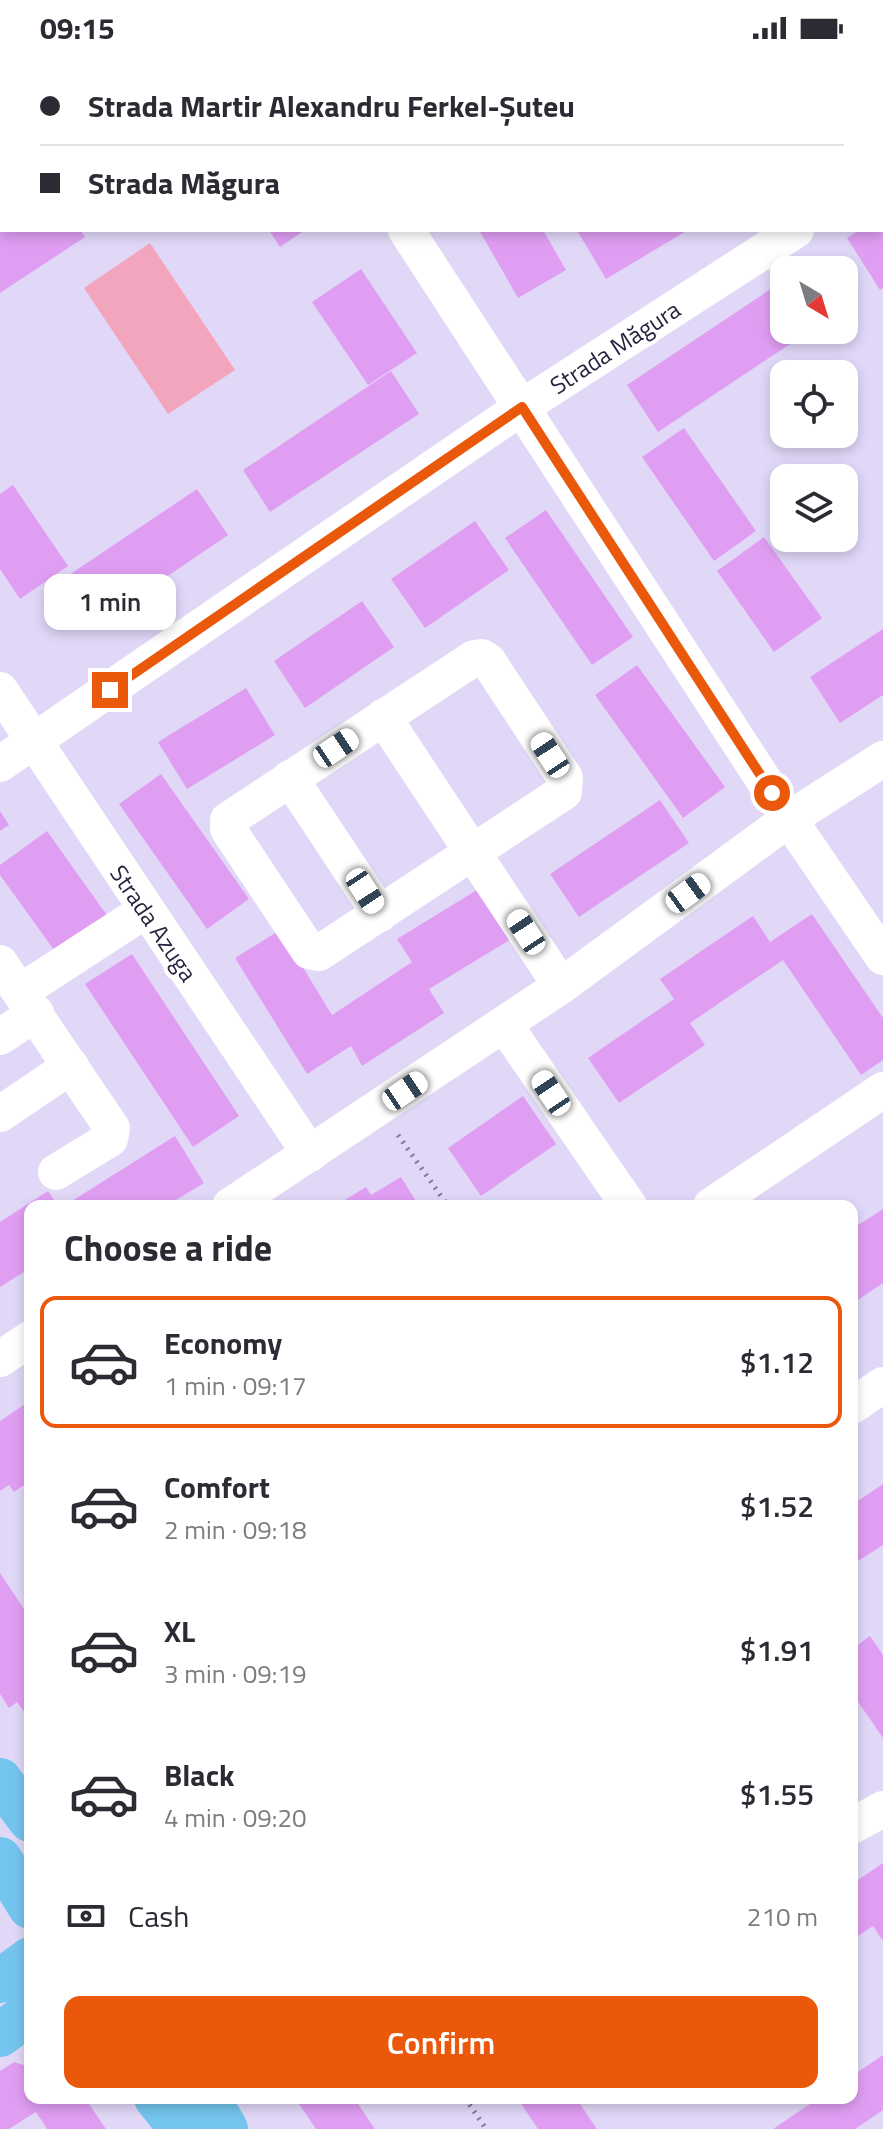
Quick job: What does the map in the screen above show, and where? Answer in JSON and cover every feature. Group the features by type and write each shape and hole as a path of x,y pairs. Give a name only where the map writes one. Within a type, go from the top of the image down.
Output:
{"main road":[{"path":"0,1780 24,1812"},
{"path":"0,1859 24,1897"},
{"path":"0,1981 24,1963"},
{"path":"0,2035 24,2017"},
{"path":"161,2104 181,2129"},
{"path":"211,2104 226,2129"}],"street":[{"path":"407,232 789,819 883,957"},
{"name":"Strada Măgura","path":"0,764 522,407 793,232"},
{"path":"482,657 488,661 565,778 566,787 564,792 319,953 309,951 228,829 228,820 383,717 474,658 482,657"},
{"name":"Strada Azuga","path":"0,690 310,1154"},
{"path":"383,717 561,986"},
{"path":"239,1200 561,986 789,819 883,759"},
{"path":"290,778 380,914"},
{"path":"0,1037 18,990 146,910"},
{"path":"18,990 114,1132 110,1139 56,1172"},
{"path":"504,1024 625,1200"},
{"path":"0,1114 71,1066"},
{"path":"720,1200 883,1090"},
{"path":"0,1359 24,1343"},
{"path":"858,1402 883,1385"},
{"path":"858,1823 883,1809"}],"path":[{"path":"380,1108 444,1200"},
{"path":"469,2104 486,2129"}],"shaded area":[{"path":"150,243 235,370 168,414 84,288"}],"building":[{"path":"0,232 81,232 85,237 0,293"},
{"path":"270,232 302,232 280,247"},
{"path":"480,232 544,232 566,270 518,298"},
{"path":"578,232 685,232 606,279"},
{"path":"856,232 883,232 883,288 880,290 847,238"},
{"path":"361,269 417,353 368,385 312,302"},
{"path":"770,289 770,344 790,344 658,432 627,385"},
{"path":"391,371 419,414 270,512 243,470"},
{"path":"684,428 756,531 714,561 642,457"},
{"path":"13,485 68,566 20,599 0,569 0,494"},
{"path":"197,489 228,535 97,624 66,577"},
{"path":"546,510 633,637 592,665 505,538"},
{"path":"475,521 509,570 425,628 391,579"},
{"path":"764,537 770,545 770,552 775,552 822,618 774,652 717,571"},
{"path":"362,601 394,647 305,708 274,661"},
{"path":"883,629 883,695 840,723 810,677"},
{"path":"637,665 725,787 683,818 595,695"},
{"path":"246,688 275,735 187,789 158,742"},
{"path":"161,774 249,899 207,929 119,804"},
{"path":"660,800 689,843 579,917 550,874"},
{"path":"0,811 9,825 0,831"},
{"path":"47,831 111,921 59,957 0,875 0,865"},
{"path":"490,882 521,933 429,989 444,1013 362,1066 351,1046 307,1074 235,958 280,930 332,1015 412,962 397,939"},
{"path":"812,914 883,1018 883,1060 861,1075 783,960 690,1023 705,1045 619,1103 588,1058 674,999 660,979 753,916 770,942"},
{"path":"132,954 239,1116 193,1147 85,984"},
{"path":"523,1096 556,1144 481,1196 448,1148"},
{"path":"175,1136 204,1183 176,1200 74,1200"},
{"path":"401,1177 415,1200 345,1200 366,1187 371,1195"},
{"path":"48,1191 54,1200 34,1200"},
{"path":"24,1206 24,1272 0,1287 0,1222"},
{"path":"883,1209 883,1283 858,1300 858,1225"},
{"path":"24,1405 24,1485 14,1492 9,1485 0,1491 0,1421"},
{"path":"883,1484 883,1545 858,1561 858,1501"},
{"path":"0,1573 24,1609 24,1712 17,1702 9,1708 0,1694"},
{"path":"870,1636 883,1655 883,1738 858,1702 858,1645"},
{"path":"883,1863 883,1941 873,1926 858,1936 858,1880"},
{"path":"883,2055 883,2110 855,2129 773,2129 810,2104 858,2104 858,2072"},
{"path":"14,2062 24,2065 24,2104 89,2104 106,2129 47,2129 36,2112 9,2129 0,2129 0,2071"},
{"path":"299,2104 358,2104 375,2129 316,2129"},
{"path":"521,2104 580,2104 597,2129 538,2129"}],"route":[{"path":"110,690 522,407 772,793"}]}
